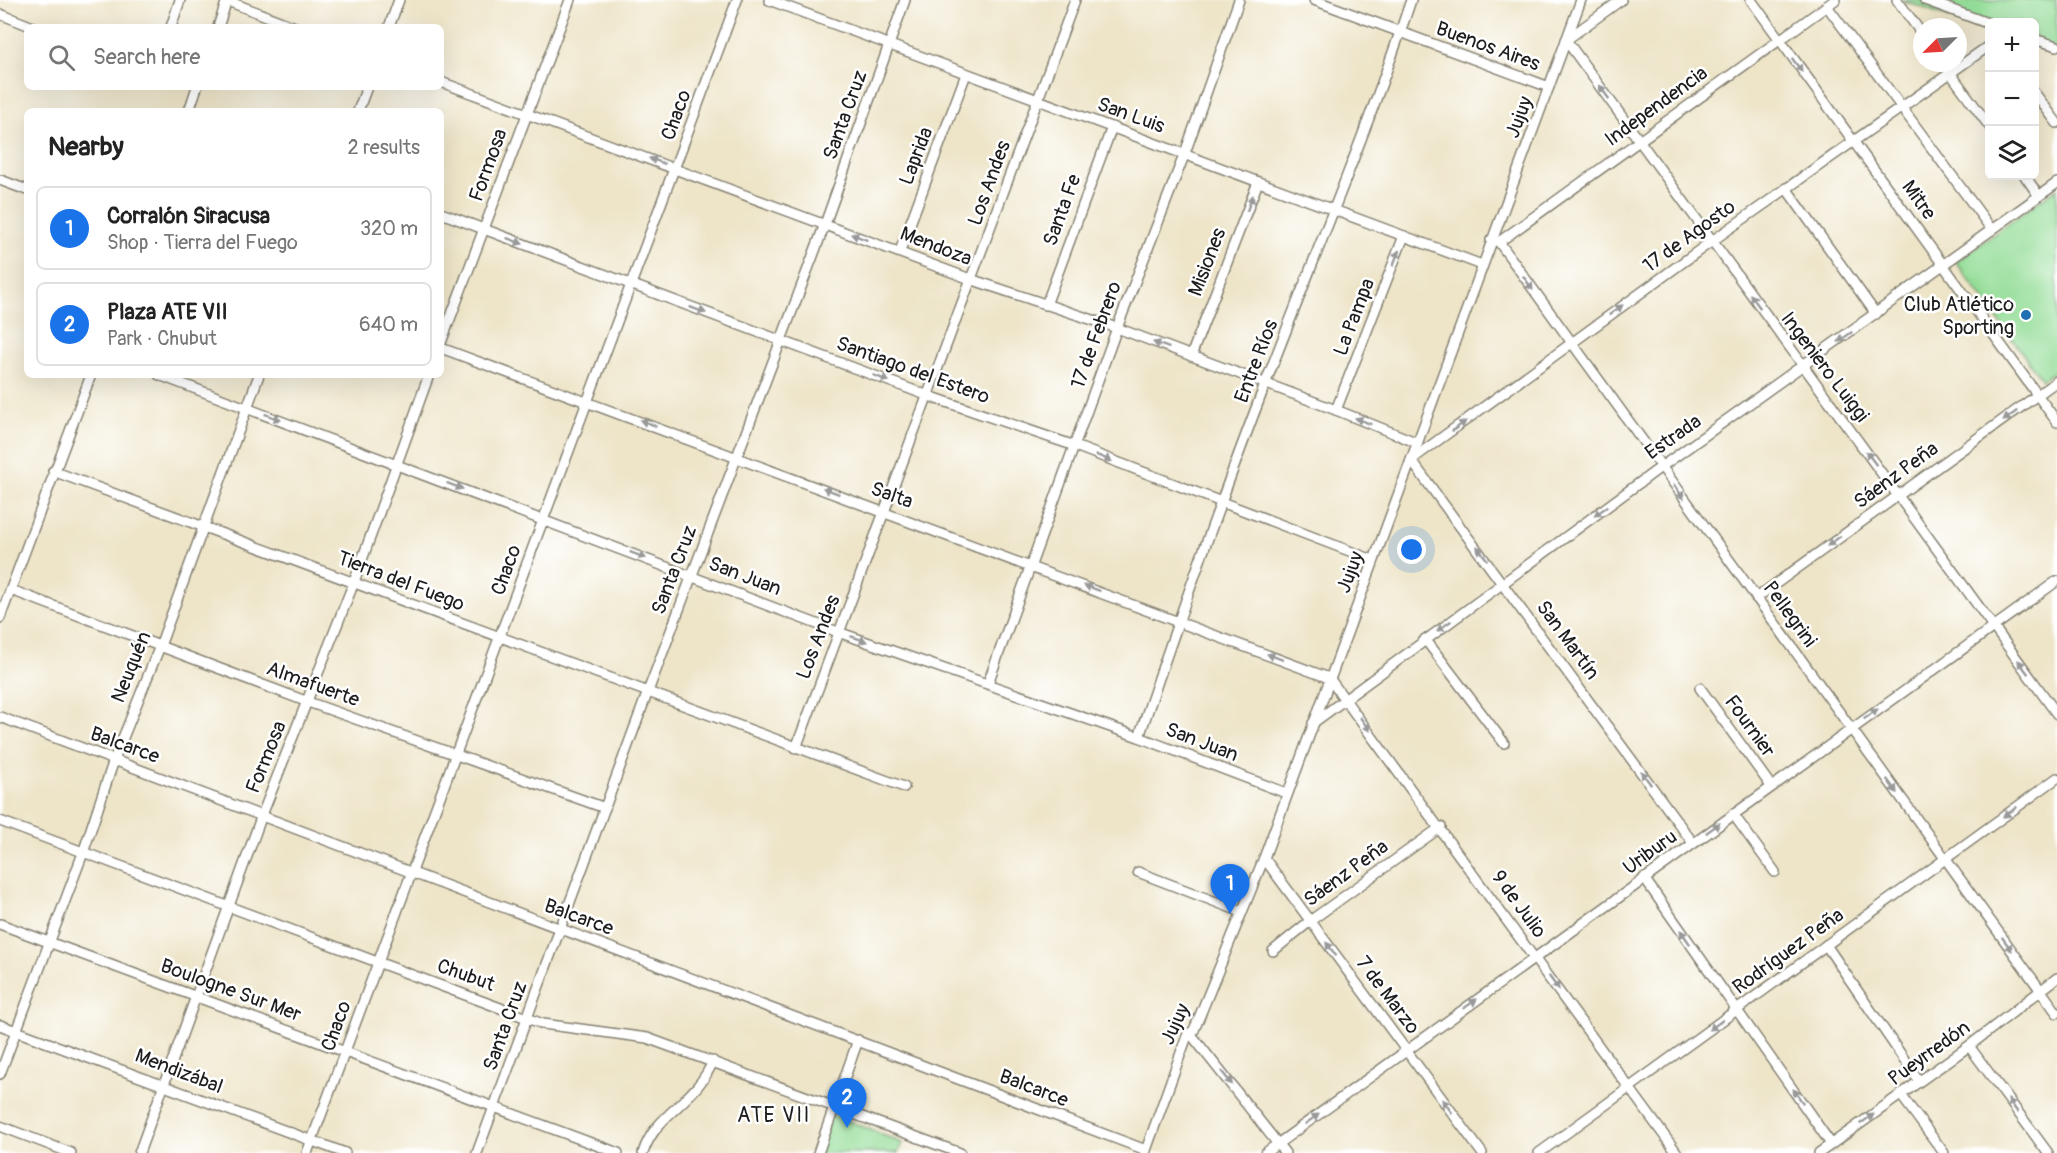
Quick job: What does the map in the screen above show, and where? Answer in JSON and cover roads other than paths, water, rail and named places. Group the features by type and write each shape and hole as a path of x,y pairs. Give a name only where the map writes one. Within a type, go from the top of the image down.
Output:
{"street":[{"path":"172,24 180,0"},
{"path":"219,24 226,0 287,24"},
{"path":"390,24 399,0"},
{"name":"Formosa","path":"444,335 570,0"},
{"name":"Chaco","path":"307,1153 737,0"},
{"name":"San Luis","path":"769,0 1482,265"},
{"name":"Santa Cruz","path":"477,1153 691,575 825,224 905,0"},
{"name":"Los Andes","path":"796,748 885,512 926,395 973,280 1075,0"},
{"name":"17 de Febrero","path":"988,683 1117,328 1185,153 1239,0"},
{"name":"Buenos Aires","path":"1314,0 1549,87"},
{"name":"Entre Ríos","path":"1139,737 1178,620 1411,0"},
{"name":"Jujuy","path":"1145,1151 1186,1036 1194,1030 1264,858 1482,265 1495,241 1581,0"},
{"path":"1566,40 1622,0"},
{"name":"Mitre","path":"1751,0 2057,422"},
{"path":"1897,0 1913,22"},
{"path":"1925,0 1985,22"},
{"path":"1831,3 1901,107 1992,230"},
{"name":"Independencia","path":"1495,241 1831,3"},
{"path":"0,14 25,24"},
{"name":"Ingeniero Luiggi","path":"1566,40 2057,714"},
{"path":"2039,41 2057,46"},
{"name":"17 de Agosto","path":"1412,460 1712,241 1985,48"},
{"path":"1950,73 1988,126"},
{"name":"Laprida","path":"900,251 966,74"},
{"name":"Mendoza","path":"444,83 675,167 973,280 1117,328 1418,443"},
{"path":"190,108 197,90"},
{"path":"359,108 366,90"},
{"path":"2039,99 2057,123"},
{"name":"Santa Fe","path":"1046,304 1112,127"},
{"path":"0,180 24,189"},
{"path":"2028,180 2039,196"},
{"name":"Misiones","path":"1191,356 1258,182"},
{"name":"Estrada","path":"1312,724 1661,467 1803,368 2057,183"},
{"path":"1786,188 1876,314"},
{"name":"Santiago del Estero","path":"444,214 926,395 1075,446 1373,560"},
{"name":"La Pampa","path":"1336,410 1404,236"},
{"name":"Pellegrini","path":"1495,241 2057,1013"},
{"name":"Salta","path":"444,349 1032,565 1329,678"},
{"path":"0,618 53,471 90,378"},
{"name":"San Juan","path":"167,378 838,632 1139,737 1286,793"},
{"name":"Neuquén","path":"0,1074 83,853 114,760 160,646 258,378"},
{"name":"Formosa","path":"140,1153 195,995 229,909 262,815 354,582 428,378"},
{"name":"Sáenz Peña","path":"1756,598 2057,381"},
{"name":"San Martín","path":"1412,460 1693,843"},
{"name":"Tierra del Fuego","path":"53,471 354,582 647,694 904,787"},
{"name":"Uriburu","path":"1265,1153 1993,625 2057,581"},
{"name":"Almafuerte","path":"11,590 455,756 605,808"},
{"path":"1425,639 1504,743"},
{"name":"9 de Julio","path":"1329,678 1346,697 1677,1153"},
{"name":"Fournier","path":"1701,688 1771,786"},
{"name":"Balcarce","path":"0,717 262,815 411,874 858,1040 1145,1151"},
{"name":"Rodríguez Peña","path":"1539,1153 2057,778"},
{"path":"1733,814 1775,872"},
{"name":"Chubut","path":"0,821 229,909 528,1017 556,1026 648,1038 835,1105 946,1151 960,1153"},
{"name":"Sáenz Peña","path":"1273,951 1310,921 1441,827"},
{"name":"7 de Marzo","path":"1264,858 1482,1153"},
{"path":"1138,872 1242,912"},
{"path":"1644,878 1831,1144"},
{"name":"Boulogne Sur Mer","path":"0,924 618,1153"},
{"path":"1826,945 1919,1081"},
{"name":"Pueyrredón","path":"1819,1153 1969,1046 2057,978"},
{"name":"Mendizábal","path":"0,1025 164,1083 345,1153"},
{"path":"1190,1033 1285,1153"},
{"path":"818,1153 858,1040"},
{"path":"1969,1046 2048,1153"},
{"path":"643,1153 648,1138 657,1125 696,1092 713,1061"},
{"path":"1901,1095 1944,1153"},
{"path":"0,1126 71,1153"}],"place":[{"name":"Club Atlético Sporting","path":"2026,315"},
{"name":"Corralón Siracusa","path":"1230,914"},
{"name":"Plaza ATE VII","path":"847,1128"}],"district":[{"name":"ATE VII","path":"774,1115"}]}
